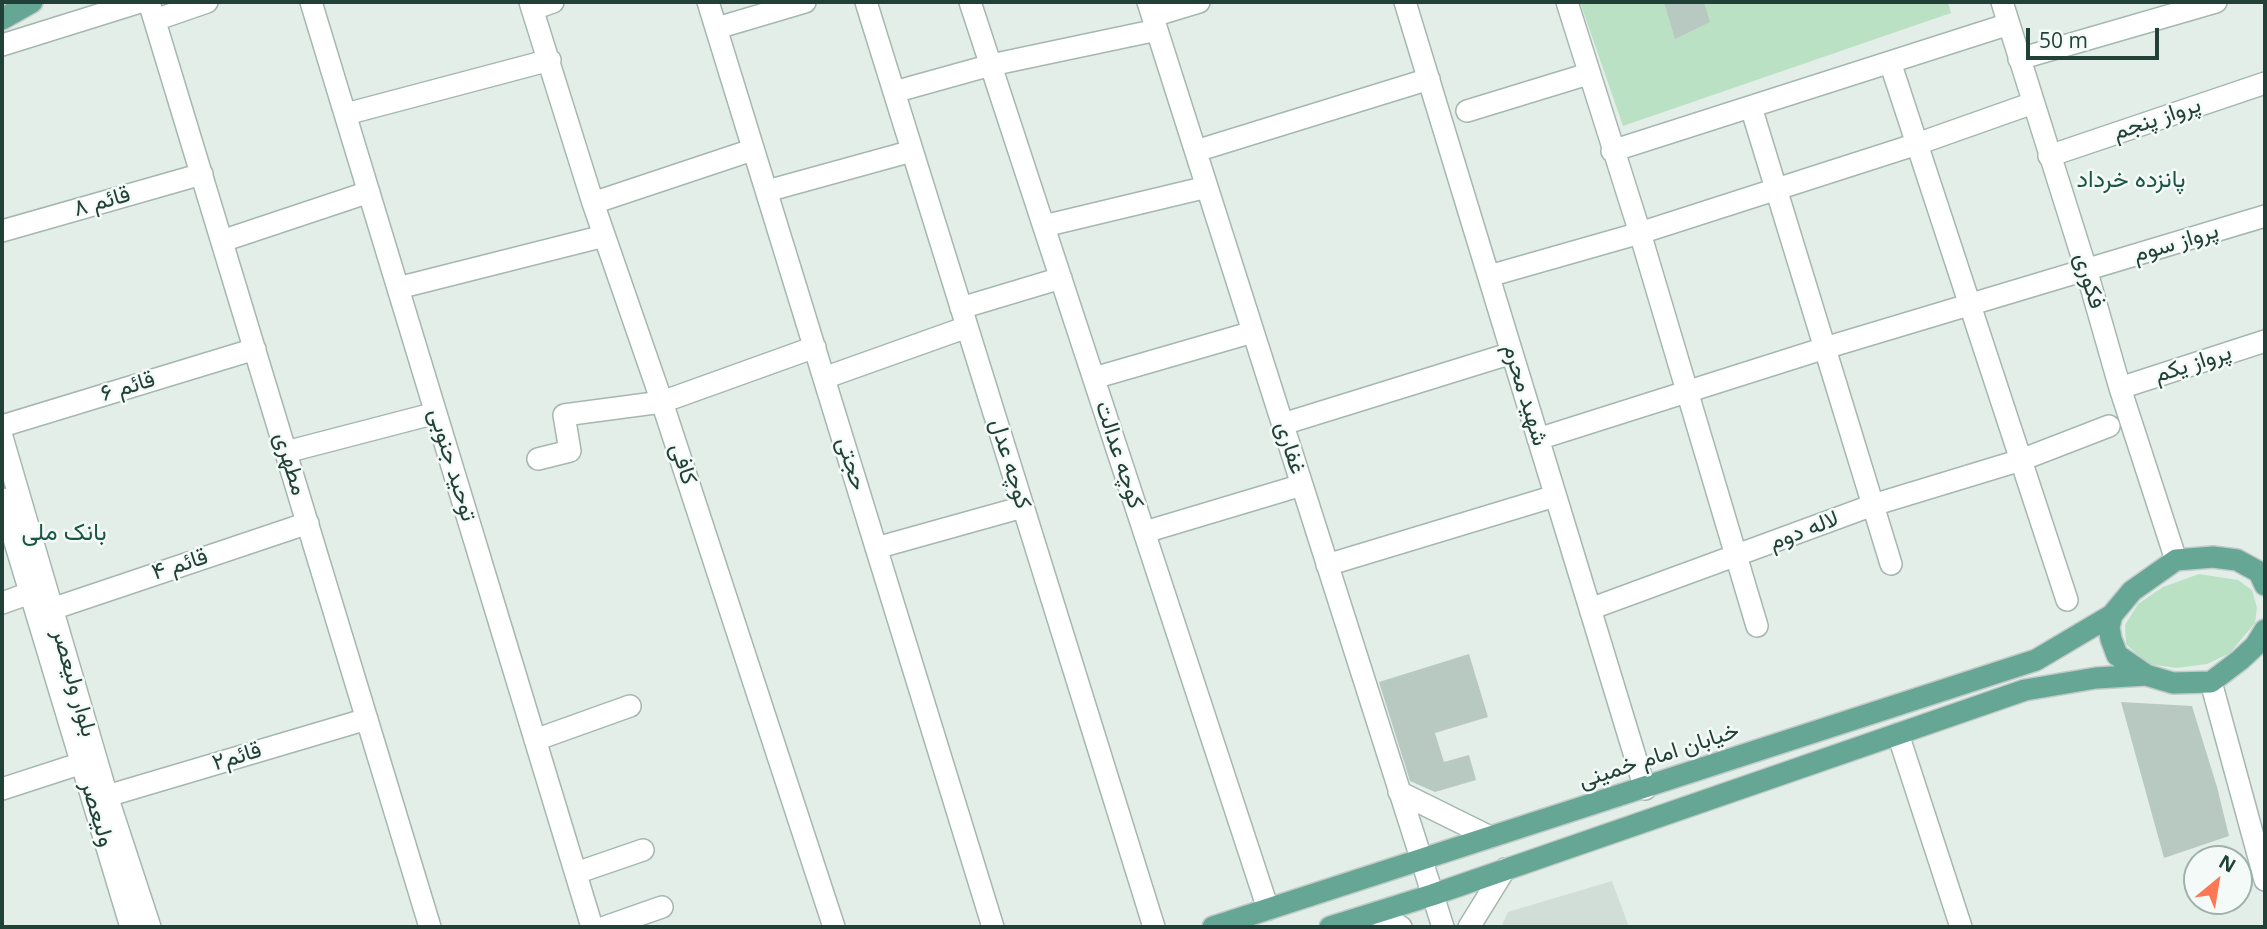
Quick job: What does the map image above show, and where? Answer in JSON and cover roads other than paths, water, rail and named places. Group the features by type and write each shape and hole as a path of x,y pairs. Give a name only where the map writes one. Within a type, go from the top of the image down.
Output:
{"main road":[{"path":"2,19 32,2"},
{"path":"2176,560 2203,557 2265,561"},
{"path":"2237,559 2259,572 2265,585"},
{"name":"خیابان امام خمینی","path":"1213,927 2036,660 2112,615 2132,591 2176,560"},
{"path":"2112,615 2110,639 2117,655 2146,675 2173,683 2211,681 2233,666 2262,639"},
{"path":"1330,927 1432,895 2025,690 2096,678 2146,675"}],"street":[{"path":"2,45 139,2"},
{"path":"152,11 207,2"},
{"name":"توحید جنوبی","path":"311,2 592,927"},
{"path":"532,5 553,2"},
{"name":"حجتی","path":"708,2 993,927"},
{"path":"717,28 805,2"},
{"name":"کوچه عدل","path":"866,2 1154,927"},
{"name":"کوچه عدالت","path":"970,2 1268,909"},
{"path":"894,92 1199,2"},
{"name":"شهید محرم","path":"1405,2 1645,789"},
{"path":"1567,2 1640,233 1757,626"},
{"name":"فکوری","path":"2002,2 2086,269 2120,388 2176,560"},
{"path":"2019,59 2216,2"},
{"name":"کافی","path":"532,5 593,203 662,402 834,927"},
{"name":"مطهری","path":"152,11 430,927"},
{"name":"غفاری","path":"1153,16 1443,927"},
{"path":"1612,151 2009,24"},
{"path":"346,114 550,60"},
{"path":"1890,62 2067,600"},
{"path":"1466,111 1588,74"},
{"path":"1196,151 1429,79"},
{"name":"پرواز پنجم","path":"2049,156 2265,83"},
{"path":"1489,276 1640,233 1917,144 2033,103"},
{"path":"1751,107 1891,564"},
{"path":"593,203 752,149"},
{"path":"767,191 912,151"},
{"name":"قائم ۸","path":"2,231 201,174"},
{"path":"1044,226 1207,187"},
{"path":"222,241 369,192"},
{"name":"پرواز سوم","path":"1538,439 1825,348 2265,216"},
{"path":"398,288 604,236"},
{"path":"824,378 1061,278"},
{"path":"1094,378 1253,332"},
{"name":"پرواز یکم","path":"2120,388 2265,341"},
{"path":"538,459 570,451 564,415 662,402 815,348"},
{"name":"قائم ۶","path":"2,425 255,349"},
{"path":"1283,424 1512,353"},
{"path":"286,452 436,413"},
{"name":"لاله دوم","path":"1590,609 1873,505 2021,460 2109,426"},
{"name":"بلوار ولیعصر","path":"2,438 107,796 150,927"},
{"path":"1144,532 1302,485"},
{"path":"1327,565 1555,496"},
{"name":"ولیعصر","path":"2,499 131,927"},
{"path":"876,548 1023,507"},
{"name":"قائم ۴","path":"52,609 308,523"},
{"path":"2,603 30,593"},
{"path":"2211,681 2261,851 2265,880"},
{"path":"535,740 631,706"},
{"name":"قائم۲","path":"107,796 367,719"},
{"path":"1898,734 1961,927"},
{"path":"2,789 82,763"},
{"path":"1399,792 1490,837"},
{"path":"576,873 643,850"},
{"path":"1469,927 1505,869"},
{"path":"605,927 662,907"},
{"path":"1375,913 1401,927"}],"district":[{"name":"پانزده خرداد","path":"2131,180"},
{"name":"بانک ملی","path":"64,533"}]}
